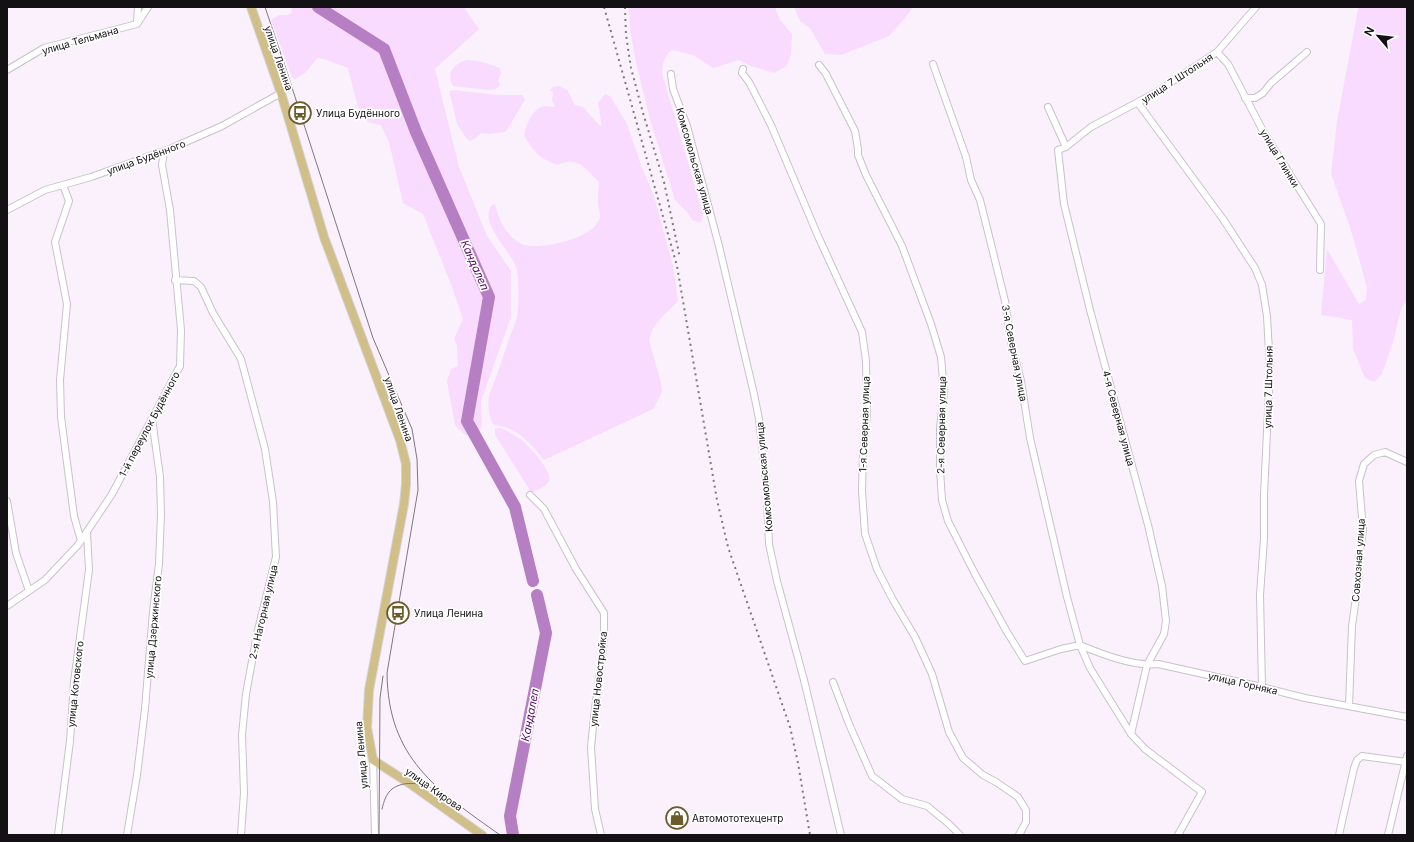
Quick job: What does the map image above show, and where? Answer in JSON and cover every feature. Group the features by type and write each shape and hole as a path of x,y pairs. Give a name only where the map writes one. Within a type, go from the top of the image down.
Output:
{"main road":[{"name":"улица Ленина","path":"251,7 281,93 324,237 390,410 406,464 404,504 368,690 367,728 373,760"},
{"name":"улица Кирова","path":"373,760 409,783 482,835"}],"street":[{"path":"137,24 138,7"},
{"path":"137,24 148,7"},
{"name":"улица 7 Штольня","path":"1066,147 1092,128 1155,93 1217,52 1256,7"},
{"name":"улица Тельмана","path":"7,70 44,48 137,24"},
{"name":"улица Глинки","path":"1217,52 1228,64 1263,131 1321,224 1320,270"},
{"path":"1245,98 1255,98 1263,93 1271,83 1307,52"},
{"name":"3-я Северная улица","path":"933,64 966,157 971,180 980,200 1005,301 1011,342 1021,381 1030,438 1080,645 1090,668 1131,734 1145,749 1202,792 1178,835"},
{"name":"2-я Северная улица","path":"818,66 826,74 855,131 858,155 866,175 902,246 931,324 941,358 944,393 940,428 940,470 942,500 948,521 975,574 1025,661 1061,649 1080,645"},
{"name":"1-я Северная улица","path":"743,69 742,73 749,82 771,125 818,236 862,332 866,361 867,398 862,491 865,534 877,569 915,637 932,674 949,732 963,758 983,775 1018,797 1026,810 1026,822 1019,835"},
{"name":"Комсомольская улица","path":"671,74 673,89 687,126 719,246 754,394 759,419 766,481 769,544 777,581 804,680 841,835"},
{"name":"улица Будённого","path":"7,210 45,190 91,177 164,151 222,126 281,93"},
{"name":"улица 7 Штольня","path":"1138,103 1223,219 1255,268 1262,284 1267,316 1270,369 1264,495 1264,539 1260,595 1262,687"},
{"path":"1048,107 1066,147"},
{"name":"4-я Северная улица","path":"1066,147 1058,150 1064,204 1090,310 1148,525 1162,586 1166,621 1164,634 1147,665 1131,734"},
{"name":"1-й переулок Будённого","path":"7,607 45,580 81,541 112,494 180,366 181,330 175,280 170,210 162,165 164,151"},
{"path":"63,185 69,201 55,242 68,304 60,380 61,417 74,516 81,541"},
{"name":"2-я Нагорная улица","path":"175,280 194,281 201,287 213,313 241,359 265,449 273,502 276,558 257,634 246,694 242,735 244,793 241,835"},
{"name":"улица Дзержинского","path":"127,835 137,775 145,709 153,611 159,564 161,515 160,477 152,419"},
{"name":"Совхозная улица","path":"1349,706 1352,626 1359,576 1359,558 1363,530 1359,481 1364,464 1374,455 1385,452 1407,462"},
{"name":"улица Новостройка","path":"530,495 544,509 576,569 604,613 604,641 591,747 595,810 601,835"},
{"path":"7,501 16,554 29,591"},
{"name":"улица Котовского","path":"58,835 70,742 74,682 89,570 87,532"},
{"name":"улица Горняка","path":"1080,645 1099,653 1147,665 1158,664 1305,698 1407,717"},
{"path":"833,682 849,724 872,776 902,799 927,806 960,835"},
{"path":"1339,835 1354,768 1357,760 1362,756 1406,759 1388,835"},
{"name":"улица Ленина","path":"373,760 375,835"}],"shaded area":[{"path":"291,7 466,7 465,9 479,29 435,69 459,167 487,236 511,271 511,317 481,401 482,426 479,432 465,435 455,425 447,381 451,369 458,366 457,345 454,339 463,319 451,284 423,214 403,203 389,142 381,125 368,122 358,107 348,68 317,58 305,73 295,79 292,77 271,20 279,15 287,15 292,13"},
{"path":"629,7 775,7 780,20 792,34 791,54 787,66 774,73 748,65 739,60 713,68 693,55 672,50 665,58 662,73 703,214 701,223 692,220 687,212 675,200 650,119 636,63 630,28"},
{"path":"794,7 913,7 889,36 841,55 825,54 810,28 800,21"},
{"path":"1360,7 1407,7 1407,300 1401,309 1393,342 1382,374 1374,382 1365,378 1353,349 1352,320 1321,315 1327,249 1359,304 1366,300 1367,287 1350,227 1331,174 1337,121 1358,9"},
{"path":"468,60 483,62 500,68 501,73 498,81 500,85 496,89 489,90 453,86 450,77 453,69 459,63"},
{"path":"559,86 567,90 575,105 583,107 599,125 602,126 598,103 605,94 610,96 627,124 641,165 654,196 673,266 678,301 653,328 649,340 661,383 662,392 653,409 544,460 528,442 516,432 502,426 494,425 490,415 489,396 516,321 518,311 518,280 517,270 514,263 498,238 489,220 489,212 492,205 495,204 498,216 512,237 522,244 530,246 551,245 563,242 585,234 598,222 600,215 598,201 599,182 581,165 565,162 558,165 541,157 537,154 524,135 528,122 537,110 545,106 555,107 552,100 553,92 550,90 553,87"},
{"path":"454,90 497,95 522,95 525,99 505,132 490,134 481,133 470,141 457,124 450,94 450,91"},
{"path":"500,428 522,440 544,465 549,481 534,492 531,492 495,435 495,429"}],"waterway":[{"name":"Кандалеп","path":"318,7 384,49 416,132 489,297 467,421 515,507 533,581"},
{"name":"Кандалеп","path":"513,835 510,816 546,633 537,595"}],"tram line":[{"path":"265,7 373,338 412,429 417,459 418,490 387,673 390,703 396,728 407,750 420,769 437,787 456,803 500,835"},
{"path":"379,835 380,698 383,676"},
{"path":"382,809 384,800 388,793 392,789 402,784 420,784 435,790"}],"railway":[{"path":"604,7 677,266 717,500 728,547 790,727 798,763 810,835"},
{"path":"625,7 626,35 631,68 664,182 680,258"}],"place":[{"name":"Улица Будённого","path":"300,113"},
{"name":"Улица Ленина","path":"398,613"},
{"name":"Автомототехцентр","path":"677,818"}]}
